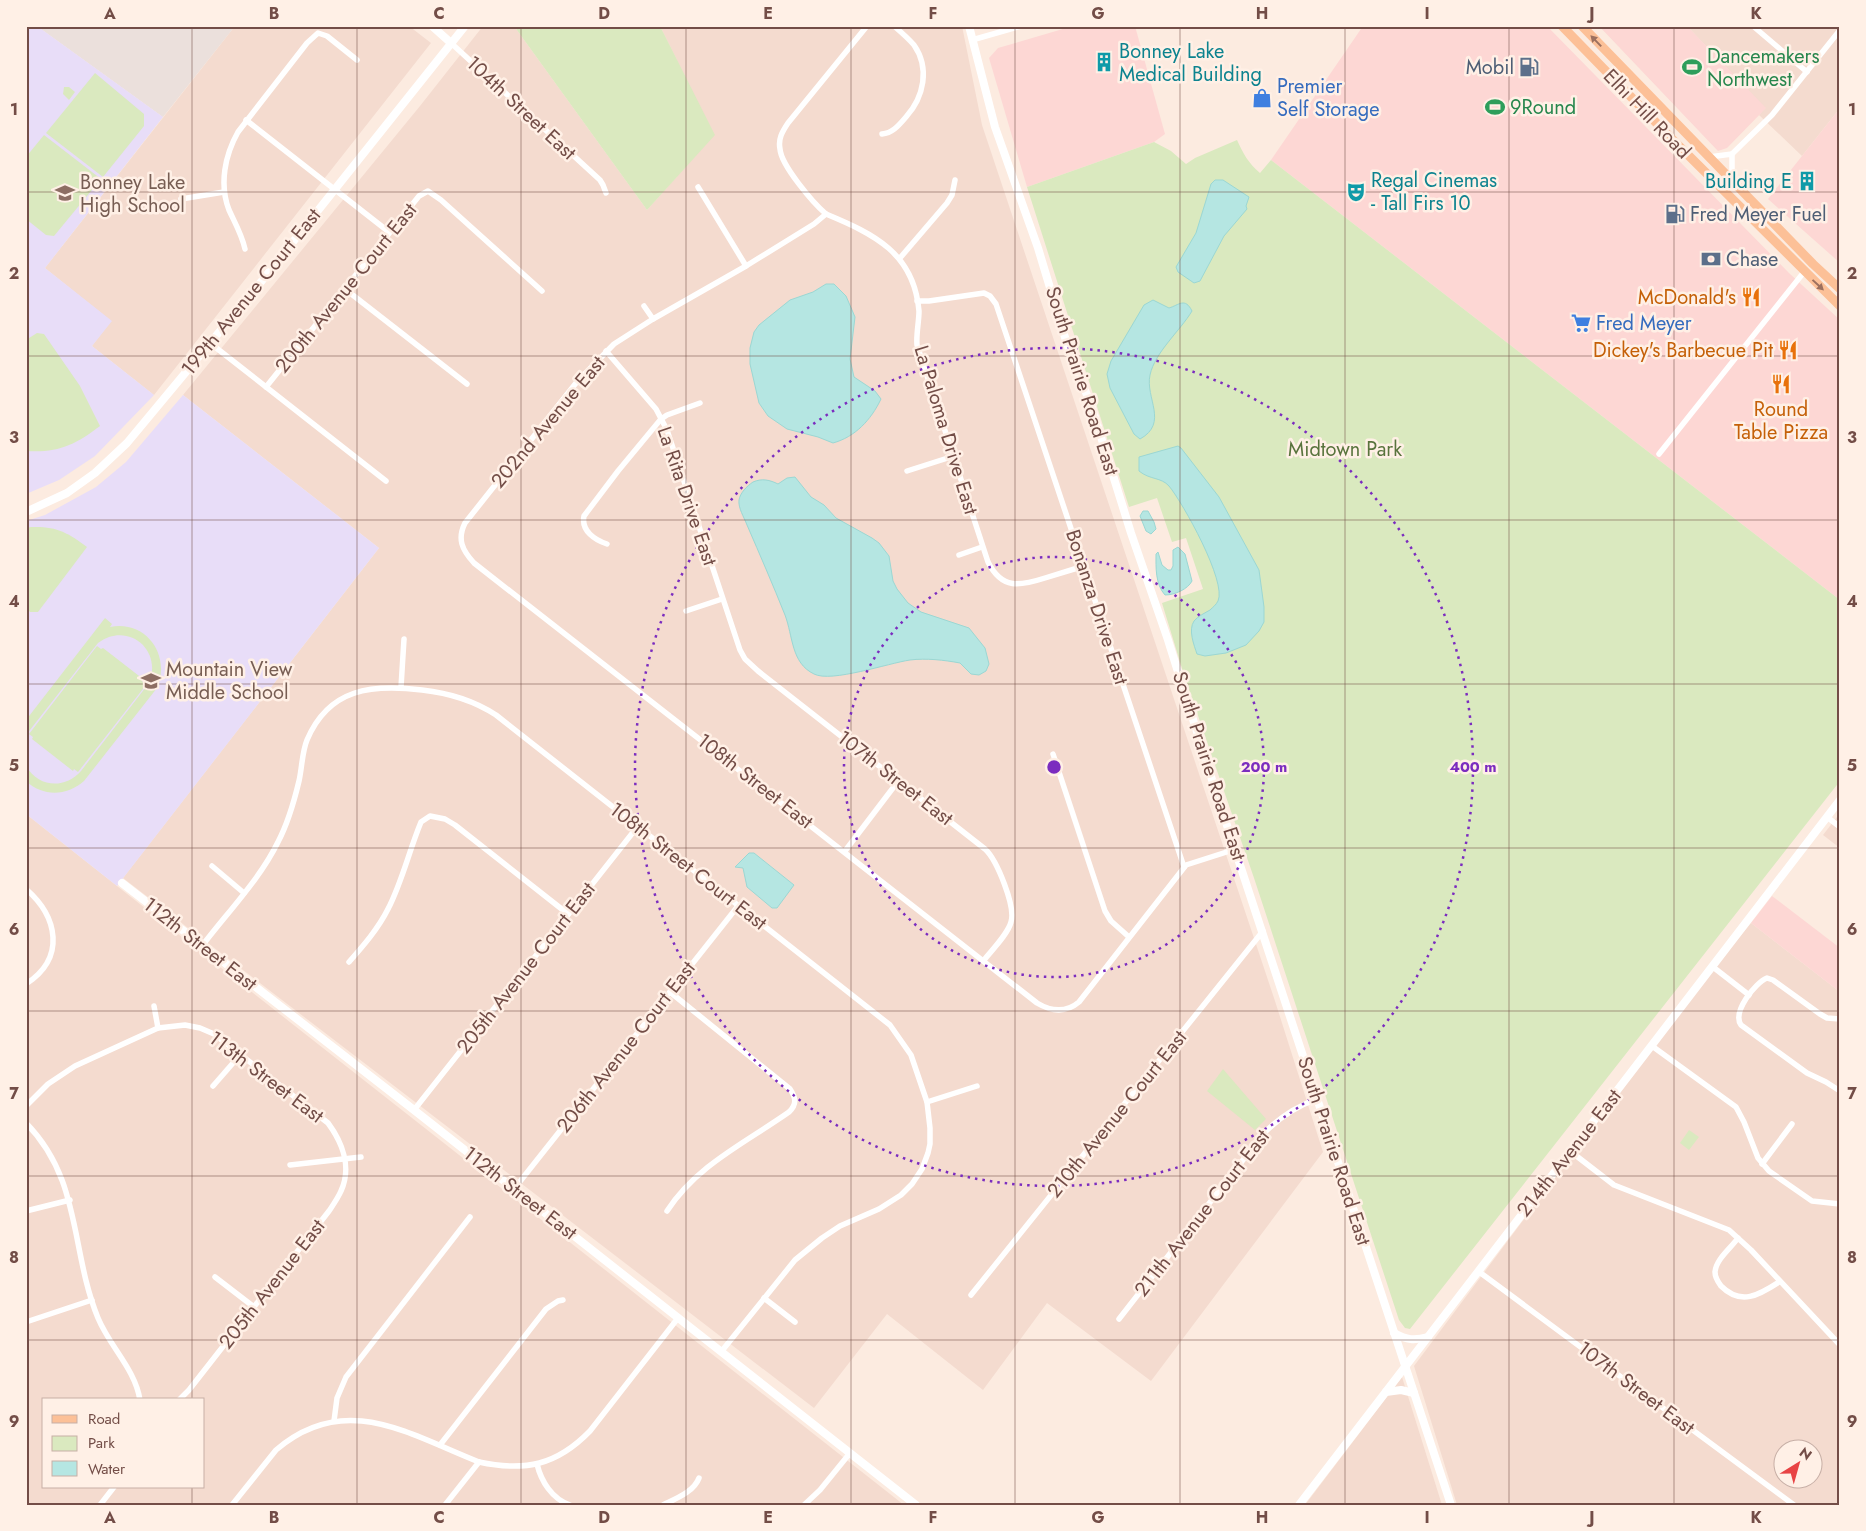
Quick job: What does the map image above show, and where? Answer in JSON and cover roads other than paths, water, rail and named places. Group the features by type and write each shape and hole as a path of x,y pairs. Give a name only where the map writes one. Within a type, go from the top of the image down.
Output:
{"main road":[{"name":"104th Street East","path":"432,26 451,43"},
{"path":"451,43 465,26"},
{"name":"South Prairie Road East","path":"969,26 995,127 1038,248 1067,344 1092,408 1131,533 1451,1505"},
{"name":"Elhi Hill Road","path":"1562,26 1660,128 1840,306"},
{"name":"Elhi Hill Road","path":"1582,26 1813,264 1840,288"},
{"name":"199th Avenue Court East","path":"26,512 67,493 110,460 127,443 334,190 451,43"},
{"name":"214th Avenue East","path":"1299,1505 1840,800"},
{"name":"112th Street East","path":"122,883 916,1505"},
{"path":"1394,1333 1409,1340 1428,1337"},
{"path":"1386,1392 1402,1390 1414,1393"}],"street":[{"name":"La Paloma Drive East","path":"867,26 783,131 779,139 779,148 786,163 809,198 826,214 867,232 881,241 900,258 911,277 919,312 917,345 982,547 995,575 1013,584 1028,584 1084,566"},
{"path":"882,134 893,130 909,113 917,102 922,88 923,69 917,50 910,40 894,26"},
{"path":"972,40 1021,26"},
{"path":"1754,26 1807,72"},
{"path":"1709,157 1732,154 1772,116 1840,30"},
{"path":"245,249 224,192 225,169 230,148 238,132 307,43 318,33 327,36 357,60"},
{"name":"104th Street East","path":"451,43 594,175 603,185 606,193"},
{"path":"246,120 389,232"},
{"path":"1732,154 1732,181"},
{"path":"900,258 947,204 952,195 955,180"},
{"path":"698,187 746,266"},
{"path":"181,199 224,192"},
{"name":"200th Avenue Court East","path":"266,388 389,232 419,196 428,192 441,200 542,290"},
{"name":"202nd Avenue East","path":"461,539 461,531 465,523 576,383 606,351 652,319 746,266 814,224 826,214"},
{"path":"1659,454 1804,272"},
{"path":"344,290 467,384"},
{"name":"Bonanza Drive East","path":"917,301 984,293 990,296 996,304 1184,867"},
{"path":"644,306 652,319"},
{"path":"210,343 386,481"},
{"name":"La Rita Drive East","path":"606,351 656,409 670,438 722,599 745,659"},
{"path":"607,544 593,538 588,532 584,525 584,516 661,419 700,403"},
{"path":"907,471 954,456"},
{"name":"108th Street East","path":"461,539 464,550 474,563 1038,1003 1050,1010 1071,1008 1079,1002 1129,937"},
{"path":"959,555 982,547"},
{"path":"686,611 722,599"},
{"path":"401,687 404,639"},
{"name":"107th Street East","path":"745,659 990,854 1011,905 1012,919 1009,928 984,960"},
{"name":"108th Street Court East","path":"202,946 244,893 278,844 286,825 299,781 306,741 317,722 332,706 357,692 386,686 401,687 452,695 484,707 638,826 890,1025 911,1055 927,1102 930,1128 928,1153 922,1169 912,1184 891,1202 840,1226 803,1252 789,1266 721,1352"},
{"path":"1053,754 1105,911 1111,921 1129,937 1184,867 1189,863 1236,850"},
{"path":"844,851 899,780"},
{"path":"349,962 373,933 388,910 421,822 425,818 432,816 444,819 454,825 568,914"},
{"path":"1827,817 1840,826"},
{"name":"205th Avenue Court East","path":"414,1110 638,826"},
{"path":"212,866 244,893"},
{"path":"26,889 36,898 48,914 54,934 52,949 47,962 39,974 26,984"},
{"name":"206th Avenue Court East","path":"514,1189 738,906"},
{"name":"210th Avenue Court East","path":"971,1295 1263,931"},
{"path":"1713,966 1749,995"},
{"path":"1840,1019 1827,1018 1773,980 1767,978 1762,980 1749,995 1739,1010 1738,1018 1741,1025 1807,1073 1840,1091"},
{"path":"667,1212 702,1171 721,1155 789,1112 795,1104 795,1097 790,1089 670,992"},
{"path":"26,1106 56,1078 75,1066 158,1028 154,1006"},
{"name":"113th Street East","path":"158,1028 178,1025 200,1028 214,1034 328,1123 341,1143 344,1158"},
{"path":"1652,1046 1736,1106 1754,1150 1762,1164 1769,1171 1812,1201 1840,1204"},
{"path":"213,1086 240,1054"},
{"path":"927,1102 977,1086"},
{"name":"211th Avenue Court East","path":"1119,1319 1264,1133 1285,1115 1317,1099"},
{"path":"26,1123 48,1149 54,1160 70,1200 84,1275 92,1300 104,1331 127,1367 139,1398"},
{"path":"1762,1164 1792,1124"},
{"path":"1570,1151 1614,1185 1720,1225 1738,1238 1840,1345"},
{"path":"290,1165 361,1157"},
{"name":"205th Avenue East","path":"180,1398 189,1390 323,1220 342,1190 345,1175 344,1158"},
{"path":"26,1211 70,1200"},
{"path":"334,1421 336,1398 346,1377 470,1217"},
{"path":"1738,1238 1717,1266 1715,1273 1717,1282 1732,1295 1742,1298 1750,1297 1780,1282"},
{"name":"107th Street East","path":"1478,1270 1794,1505"},
{"path":"215,1277 254,1307"},
{"path":"764,1298 795,1322"},
{"path":"26,1322 92,1300"},
{"path":"440,1445 546,1309 563,1300"},
{"path":"232,1505 276,1450 284,1443 314,1427 334,1421 372,1422 393,1427 479,1462 507,1466 536,1464 560,1455 575,1445 590,1431 678,1318"},
{"path":"804,1505 820,1490 850,1453"},
{"path":"445,1505 479,1462"},
{"path":"536,1464 539,1474 548,1488 566,1504"},
{"path":"663,1505 692,1488 700,1478"},
{"path":"100,1505 113,1488"}],"water":[{"path":"1215,180 1223,180 1249,197 1247,209 1224,236 1200,281 1194,283 1178,272 1176,267 1196,233 1211,184"},
{"path":"826,284 834,284 846,296 855,317 850,359 854,377 875,391 881,399 861,427 848,437 833,443 787,429 768,416 759,403 750,364 750,348 754,332 759,325 790,300 813,292"},
{"path":"1153,300 1169,308 1184,303 1192,311 1162,350 1153,366 1149,384 1155,418 1149,433 1140,439 1134,434 1110,388 1107,374 1111,361 1144,305"},
{"path":"1178,446 1219,497 1259,570 1264,622 1259,631 1246,645 1226,653 1205,656 1197,654 1192,638 1192,625 1196,619 1210,610 1218,601 1219,591 1216,577 1193,525 1169,486 1139,471 1139,457"},
{"path":"795,477 811,497 824,505 836,518 879,543 889,556 893,581 908,603 921,612 969,628 985,648 989,664 986,671 979,675 971,674 960,663 922,659 833,676 814,674 806,669 797,656 785,615 741,512 739,503 742,492 753,482 766,480 778,484 787,478"},
{"path":"1143,511 1148,511 1154,522 1156,529 1151,534 1146,531 1140,516"},
{"path":"1178,547 1185,554 1192,581 1188,587 1181,591 1165,595 1159,586 1156,554 1158,552 1162,565 1171,570 1173,566 1173,550"},
{"path":"749,853 754,853 794,885 777,908 772,908 747,887 743,868 735,867"}],"place":[{"name":"Bonney Lake Medical Building","path":"1104,62"},
{"name":"Mobil","path":"1529,67"},
{"name":"Dancemakers Northwest","path":"1692,67"},
{"name":"Premier Self Storage","path":"1262,98"},
{"name":"9Round","path":"1495,107"},
{"name":"Building E","path":"1807,181"},
{"name":"Regal Cinemas - Tall Firs 10","path":"1356,192"},
{"name":"Bonney Lake High School","path":"65,193"},
{"name":"Fred Meyer Fuel","path":"1675,214"},
{"name":"Chase","path":"1711,259"},
{"name":"McDonald's","path":"1751,297"},
{"name":"Fred Meyer","path":"1581,323"},
{"name":"Dickey's Barbecue Pit","path":"1788,350"},
{"name":"Round Table Pizza","path":"1781,384"},
{"name":"Mountain View Middle School","path":"151,681"}],"park label":[{"name":"Midtown Park","path":"1345,449"}]}
